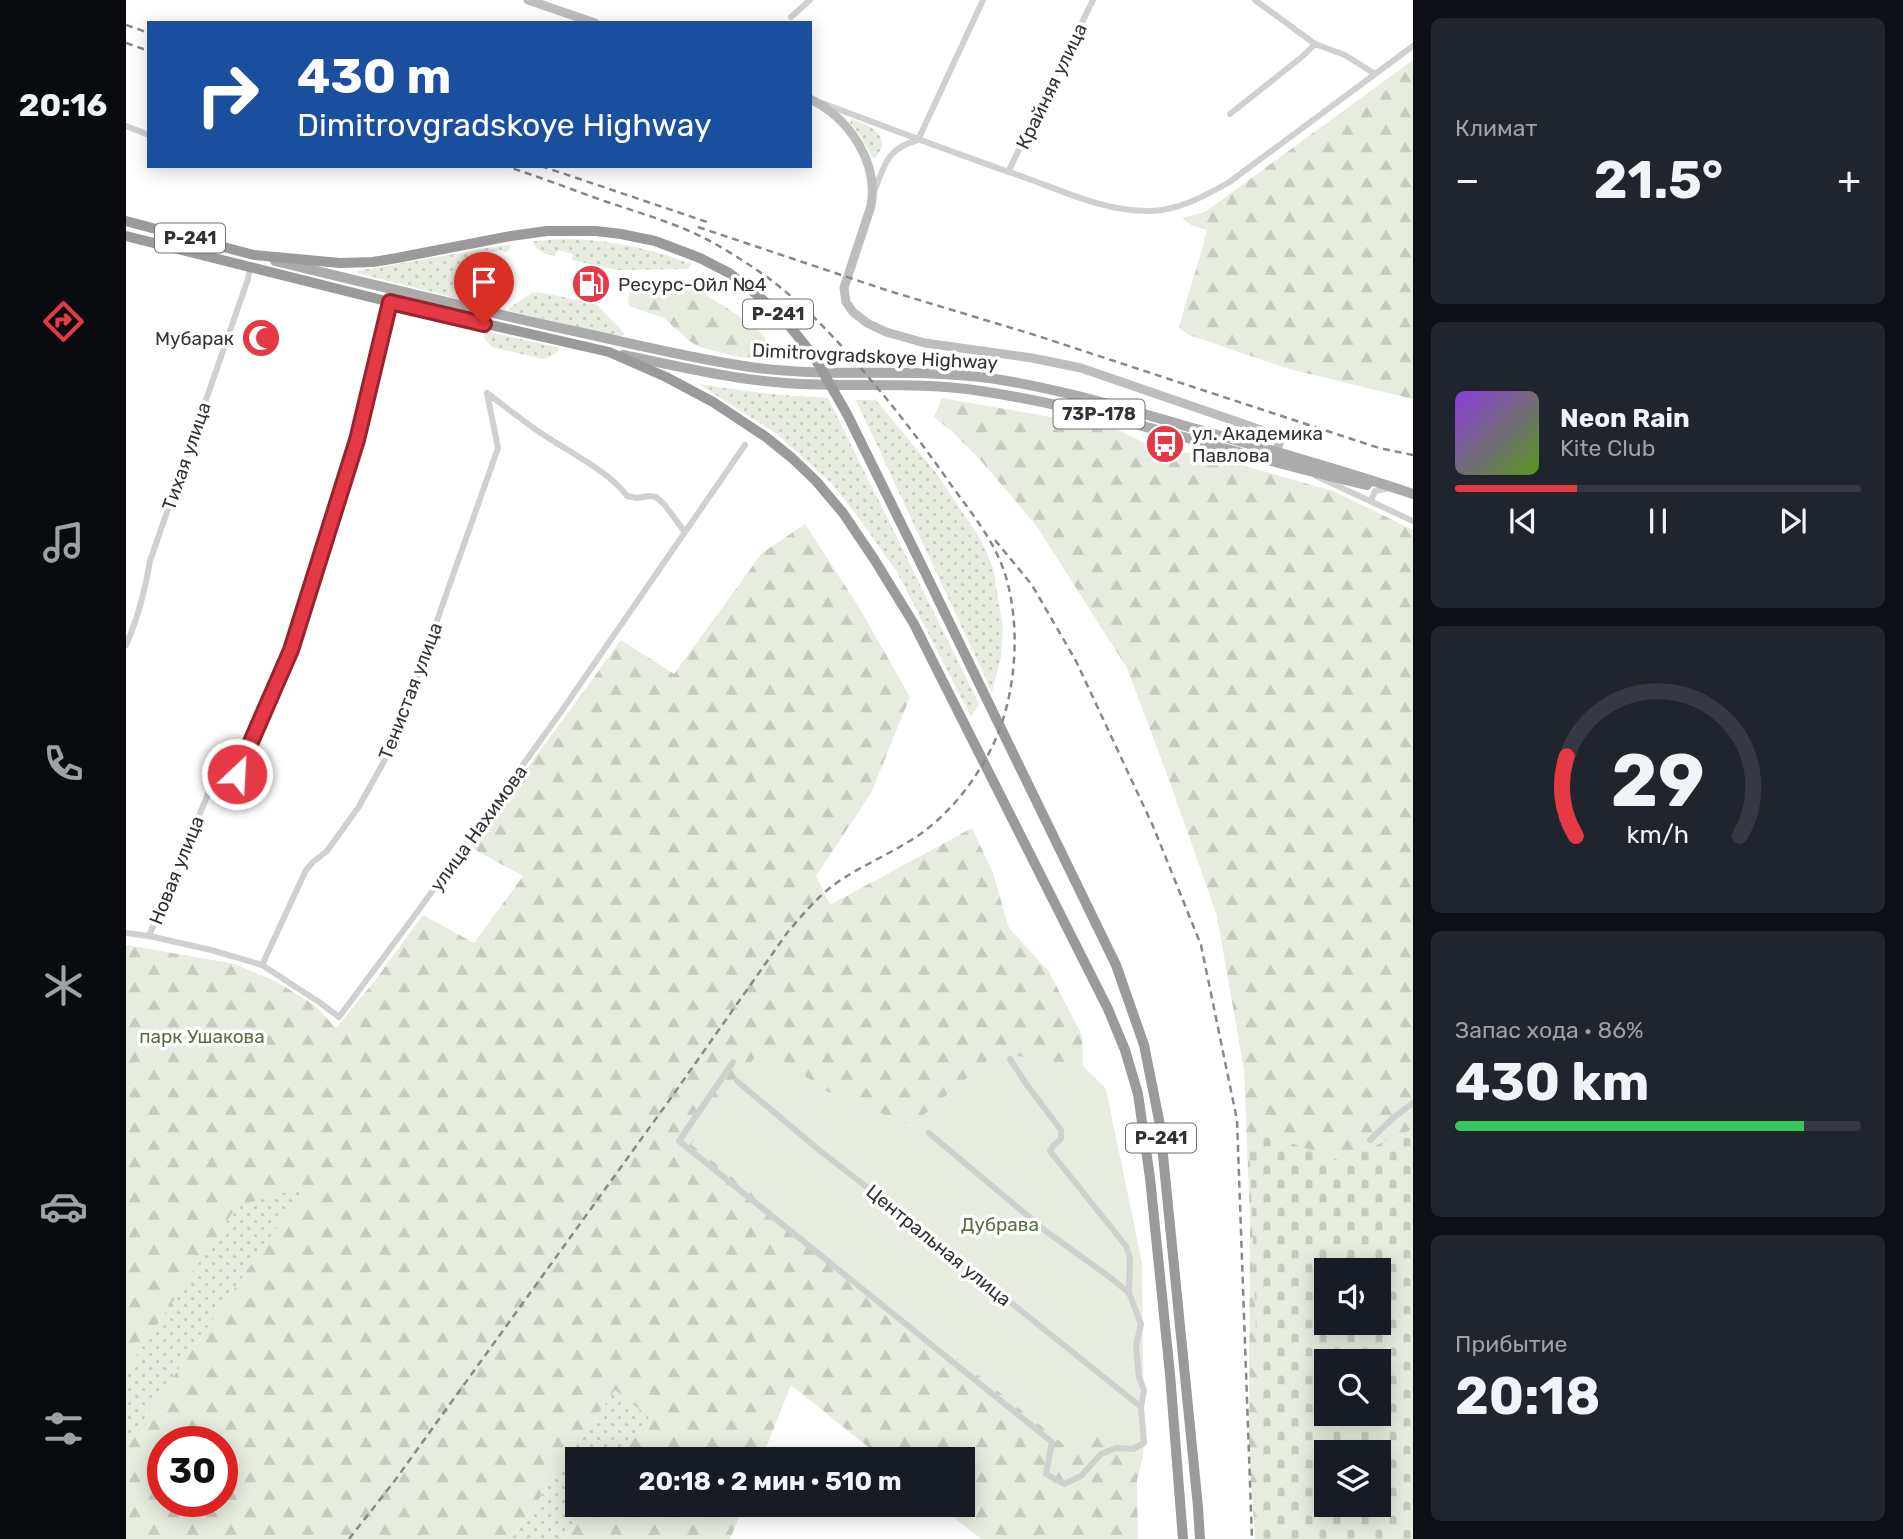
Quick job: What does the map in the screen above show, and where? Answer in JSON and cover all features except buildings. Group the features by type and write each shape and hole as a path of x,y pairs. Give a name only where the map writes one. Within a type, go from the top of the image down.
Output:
{"highway":[{"name":"Dimitrovgradskoye Highway","path":"126,221 254,256"},
{"name":"Р-241","path":"254,256 340,263 373,262 547,230 621,234 655,241 701,258 729,274 760,297 788,324 813,355 847,414 1116,965 1144,1045 1160,1125 1200,1539"},
{"name":"Dimitrovgradskoye Highway","path":"126,236 390,302 609,352"},
{"name":"Р-241","path":"609,352 666,377 713,402 766,437 816,481 843,513 914,624 1108,1009 1139,1094 1169,1361 1183,1539"}],"main road":[{"name":"Dimitrovgradskoye Highway","path":"254,256 488,312 730,364 787,371 920,372 990,378 1035,386 1276,451 1413,495"},
{"name":"Dimitrovgradskoye Highway","path":"609,352 736,377 787,383 920,385 981,390 1063,405 1304,470 1413,495"}],"street":[{"path":"528,0 541,2 590,21"},
{"path":"792,17 810,0"},
{"path":"983,0 918,140 893,151 884,166 844,288 849,307 867,323 886,332 925,343 1044,360 1094,372 1264,430 1280,440 1274,462"},
{"name":"Крайняя улица","path":"1009,172 1093,0"},
{"path":"1255,0 1315,44 1345,55 1375,74"},
{"path":"1230,114 1315,44"},
{"path":"812,100 1104,205 1120,209 1160,210 1196,201 1228,183 1413,46"},
{"path":"812,100 839,119 857,141 868,166 873,194"},
{"path":"126,126 147,134"},
{"name":"Тихая улица","path":"126,646 144,598 150,561 250,267"},
{"name":"Новая улица","path":"149,936 208,794 215,780 233,778 237,774 291,650 357,440 390,302"},
{"name":"Тенистая улица","path":"262,965 306,870 327,851 350,819 387,756 498,448 487,393 620,486 627,496 656,497 684,531"},
{"name":"улица Нахимова","path":"126,933 149,936 262,965 339,1017 563,709 745,445"},
{"path":"1304,470 1413,521"},
{"path":"1373,503 1374,491 1385,489"},
{"path":"733,1062 679,1141 1052,1442 1046,1474 1064,1484 1081,1476 1101,1454 1116,1448 1133,1449 1144,1443 1144,1390 1139,1377 1136,1346 1141,1324 1129,1293 1130,1258 1126,1246 1051,1151 1054,1144 1061,1139 1061,1130 1010,1059"},
{"name":"Центральная улица","path":"737,1081 819,1150 1142,1407"},
{"path":"1370,1140 1413,1103"},
{"path":"929,1133 1048,1232 1129,1293"}],"green space":[{"path":"1413,60 1413,399 1289,369 1189,335 1179,328 1207,230 1191,225 1182,218 1205,212"},
{"path":"852,119 879,135 882,146 874,159 850,123"},
{"path":"565,239 630,246 692,264 688,269 617,270 572,260 573,254 558,250 555,256 544,253 536,248 533,241"},
{"path":"512,245 507,252 495,251 484,257 478,297 496,301 491,307 357,273 357,271"},
{"path":"697,284 706,290 706,295 742,318 765,338 767,345 759,358 738,357 699,347 664,318 629,306 630,289 659,289 671,286 687,291"},
{"path":"538,292 596,304 625,334 620,337 510,311 509,308"},
{"path":"484,331 560,348 555,354 543,359 492,347 484,338"},
{"path":"699,384 828,398 979,704 971,717 897,572 832,484 777,434"},
{"path":"942,398 1121,431 1162,452 1198,453 1333,491 1413,530 1413,1539 1255,1539 1249,1447 1250,1220 1244,1070 1217,916 1127,668 1036,525 954,433 934,417"},
{"path":"856,400 876,400 934,470 981,540 993,568 1003,629 1001,657 992,692"},
{"path":"805,524 860,609 910,697 871,793 816,876 830,905 972,828 993,873 1009,928 1049,972 1082,1035 1083,1066 996,1053 911,1126 826,1091 763,1048 1102,1426 1143,1456 1137,1480 1138,1539 981,1539 954,1517 975,1517 975,1447 868,1447 791,1385 766,1447 628,1447 649,1417 615,1390 575,1447 565,1447 565,1462 511,1539 126,1539 126,1445 305,1187 237,1206 126,1371 126,945 234,964 277,982 314,1005 336,1028 423,915 474,943 523,876 470,847 621,640 674,674 762,553"},
{"name":"парк Ушакова","path":"126,945 234,964 277,982 237,1205 306,1186 126,1445"},
{"name":"Дубрава","path":"762,1047 826,1091 911,1126 996,1053 1083,1066 1106,1089 1142,1263 1143,1456 1102,1426 1066,1446 691,1144"},
{"path":"1249,1128 1341,1161 1413,1129 1413,1539 1263,1539"},
{"path":"615,1390 650,1416 628,1447 575,1447"},
{"path":"565,1462 565,1517 580,1517 564,1539 511,1539"},
{"path":"580,1517 739,1517 730,1539 564,1539"}],"railway":[{"path":"126,25 147,32"},
{"path":"126,43 147,50"},
{"path":"349,1539 393,1483 787,933 828,889 921,833 946,812 968,787 993,745 1012,681 1015,634 1013,611 1003,568 992,545 911,429 829,333 800,304 768,278 703,238 667,222 511,168"},
{"path":"547,168 710,223"},
{"path":"698,227 1379,448 1413,455"},
{"path":"995,540 1032,585 1076,661 1153,826 1201,945 1237,1120 1252,1539"}],"place":[{"name":"Ресурс-Ойл №4","path":"591,284"},
{"name":"Мубарак","path":"261,338"},
{"name":"ул. Академика Павлова","path":"1165,444"}],"route":[{"path":"237,774 291,650 357,440 390,302 484,324"}]}
